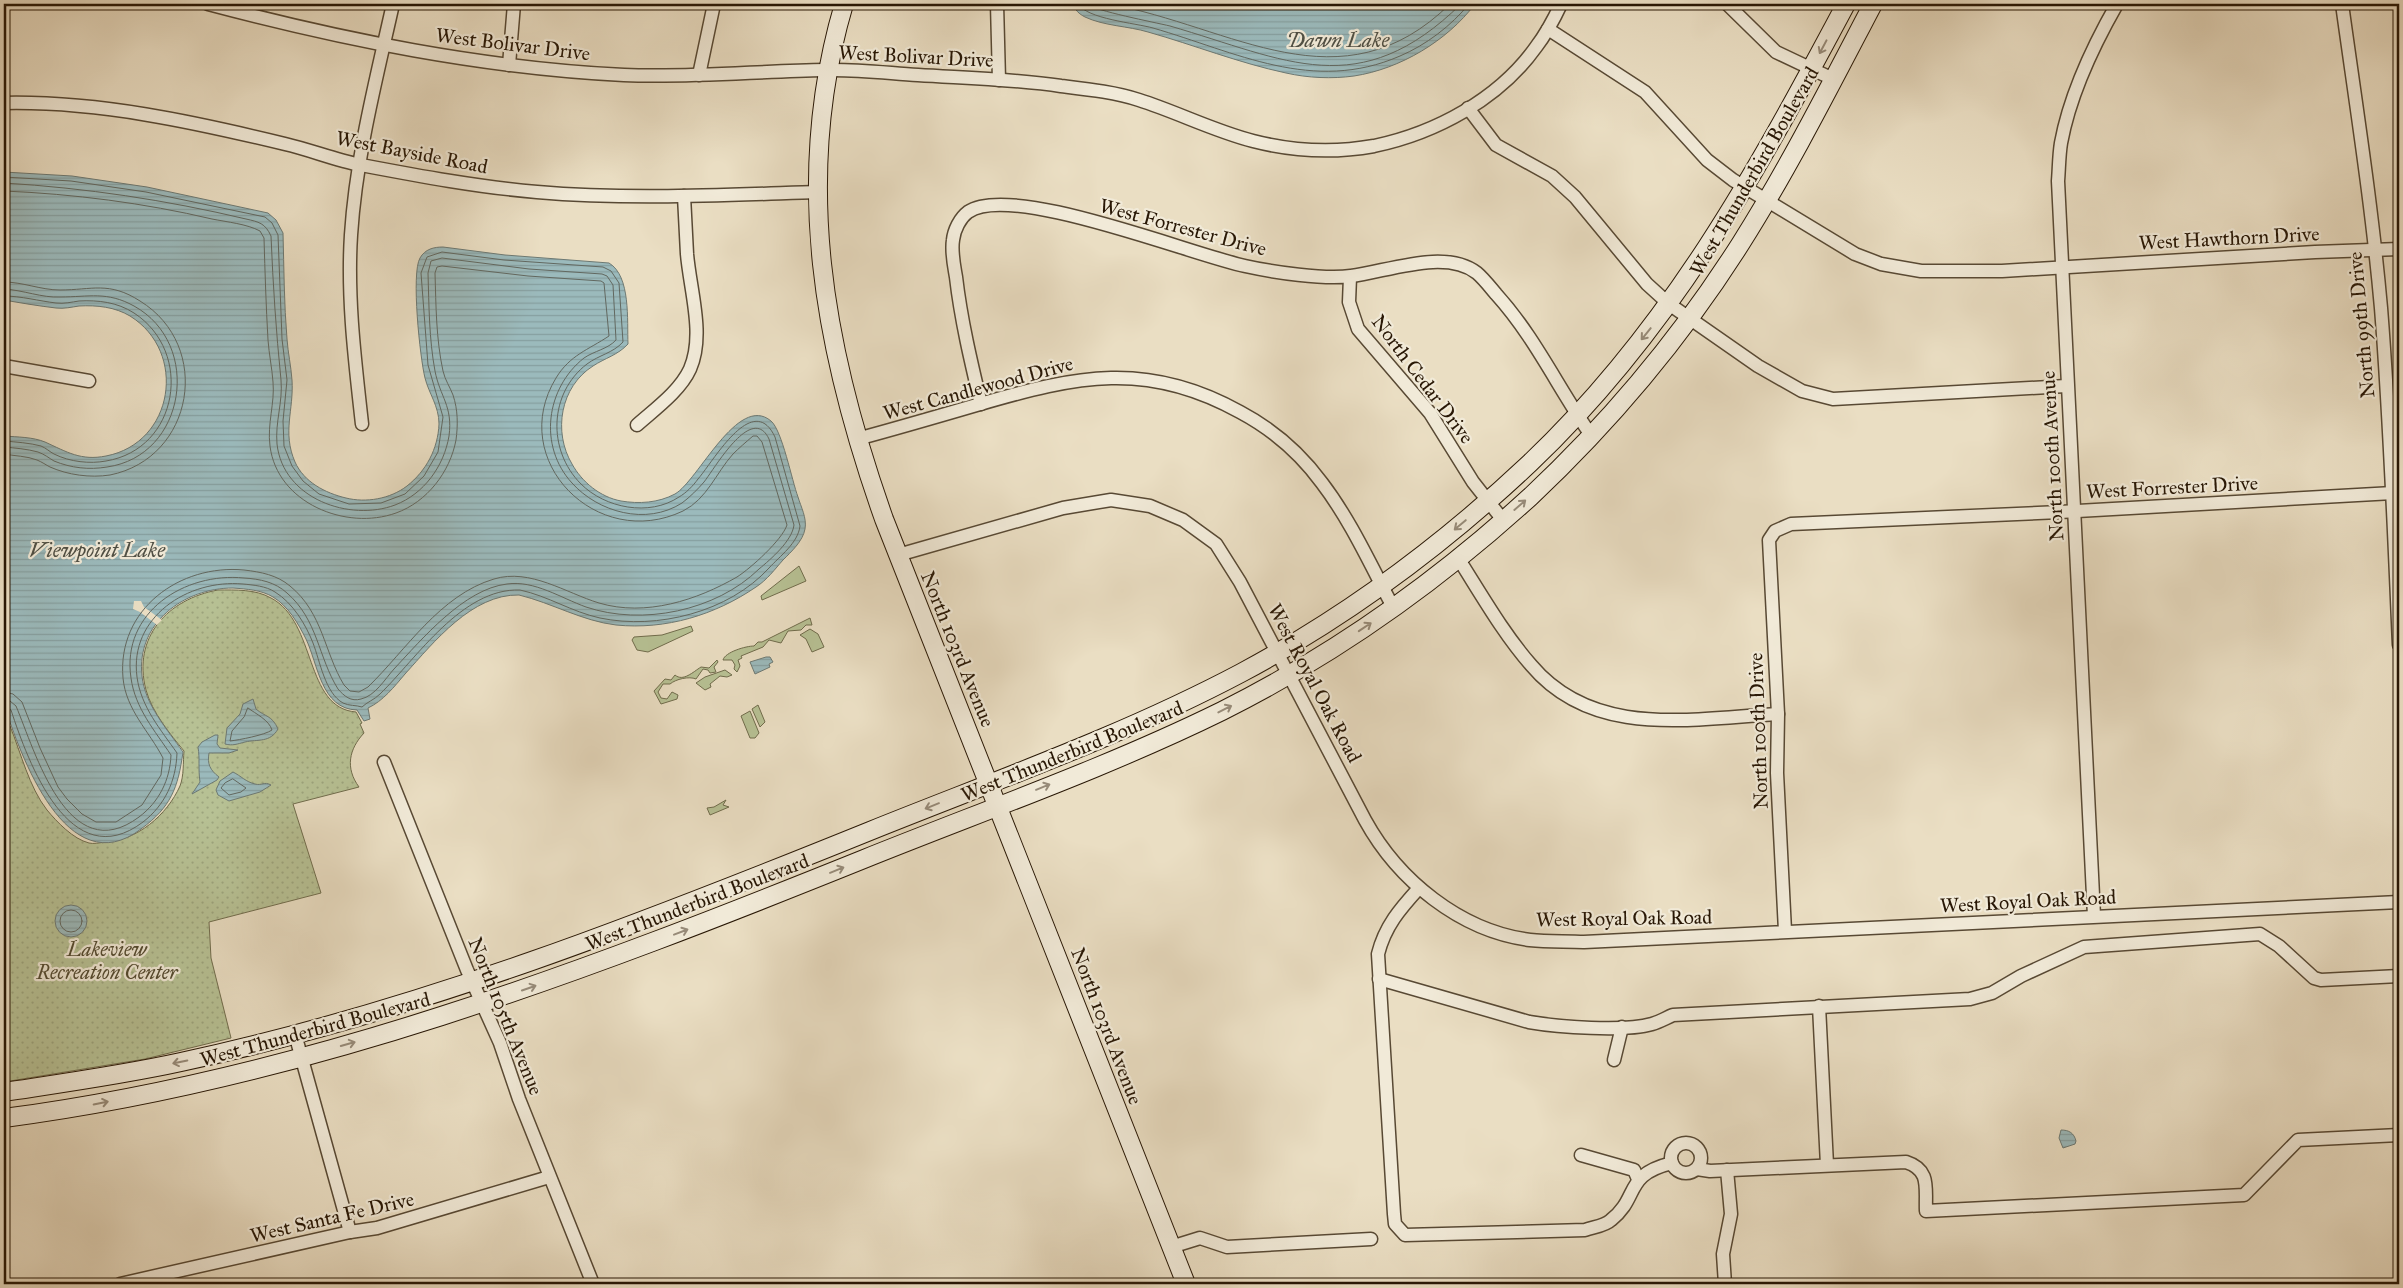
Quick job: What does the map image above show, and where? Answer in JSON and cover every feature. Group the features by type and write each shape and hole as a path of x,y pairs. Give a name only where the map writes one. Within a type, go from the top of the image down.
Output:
{"street":[{"name":"West Bolivar Drive","path":"208,4 252,9 384,44 509,65 625,75 699,75 828,70 999,80 1060,86 1135,98 1252,141 1296,149 1335,150 1373,146 1412,136 1441,125 1468,108 1514,72 1535,50 1561,4"},
{"path":"362,424 350,292 351,236 358,165 393,4"},
{"path":"509,65 514,4"},
{"path":"699,75 714,4"},
{"name":"North 103rd Avenue","path":"844,4 828,70 820,120 818,192 820,249 829,314 842,384 866,470 898,555 1186,1284"},
{"path":"997,4 999,80"},
{"path":"1727,4 1776,52 1833,79"},
{"name":"West Thunderbird Boulevard","path":"4,1092 177,1063 295,1034 473,982 626,928 989,783 1186,701 1278,653 1334,618 1381,585 1446,536 1488,501 1533,459 1618,368 1669,304 1745,188 1846,4"},
{"name":"West Thunderbird Boulevard","path":"4,1118 98,1104 192,1084 301,1057 482,1003 623,954 1157,741 1196,724 1289,674 1393,607 1458,558 1548,480 1639,381 1688,319 1740,244 1873,4"},
{"name":"North 100th Avenue","path":"2094,916 2066,386 2058,181 2061,143 2084,70 2117,4"},
{"name":"North 99th Drive","path":"2342,4 2368,191 2380,307 2393,493 2399,645"},
{"name":"West Hawthorn Drive","path":"1548,29 1645,92 1707,160 1745,188 1855,254 1900,268 1942,272 2062,267 2305,252 2399,249"},
{"name":"West Bayside Road","path":"4,103 86,106 196,125 287,145 358,165 456,182 537,192 684,196 818,192"},
{"path":"1468,108 1496,145 1552,176 1575,197 1647,284 1669,304 1758,366 1802,391 1833,399 2066,386"},
{"path":"637,425 680,384 690,370 695,353 695,324 687,254 684,196"},
{"name":"West Forrester Drive","path":"981,404 962,316 952,240 957,225 968,213 982,206 998,205 1035,209 1111,225 1244,266 1298,274 1350,277 1396,265 1451,263 1476,272 1527,331 1590,436"},
{"name":"North Cedar Drive","path":"1350,277 1349,302 1358,329 1430,413 1488,501 1503,520"},
{"path":"4,366 89,381"},
{"name":"West Candlewood Drive","path":"857,440 1065,381 1115,377 1165,383 1218,400 1266,428 1310,467 1342,513 1393,607"},
{"name":"West Forrester Drive","path":"1775,531 1792,524 2074,511 2393,493"},
{"name":"West Royal Oak Road","path":"898,555 1063,508 1111,500 1150,506 1183,520 1216,544 1240,582 1372,832 1392,860 1419,888 1444,906 1471,921 1497,932 1529,940 1584,942 2399,902"},
{"name":"North 100th Drive","path":"1775,531 1769,540 1778,714 1777,773 1784,931"},
{"path":"1458,558 1531,665 1552,685 1585,706 1632,719 1678,720 1778,714"},
{"path":"1186,701 1196,724"},
{"name":"North 105th Avenue","path":"384,762 473,982 500,1043 550,1177 593,1284"},
{"path":"854,837 863,859"},
{"path":"1419,888 1391,920 1382,937 1378,954 1378,979 1394,1214 1395,1224 1405,1235 1585,1230 1611,1221 1622,1207 1638,1179 1654,1168 1672,1164"},
{"path":"1378,979 1548,1026 1622,1028 1652,1024 1673,1014 1970,999 1992,993 2021,976 2084,946 2260,934 2269,938 2305,971 2321,980 2399,976"},
{"path":"1819,1006 1827,1165"},
{"path":"1614,1060 1622,1028"},
{"path":"295,1034 350,1232"},
{"path":"1697,1169 1701,1155 1692,1144 1682,1144 1674,1149 1672,1164 1674,1168 1683,1173 1697,1169 1710,1171 1906,1162 1917,1166 1924,1172 1926,1211 2244,1195 2298,1140 2399,1134"},
{"path":"1581,1156 1634,1170 1638,1179"},
{"path":"1725,1284 1723,1254 1731,1214 1727,1170"},
{"name":"West Santa Fe Drive","path":"120,1284 350,1232 377,1228 550,1177"},
{"path":"1171,1247 1200,1238 1227,1247 1371,1239"}],"green space":[{"path":"799,566 806,581 762,600 761,596"},
{"name":"Lakeview Recreation Center","path":"218,590 245,591 265,595 286,610 296,625 318,680 327,696 339,707 356,712 362,723 360,724 364,733 352,752 350,766 359,787 293,804 321,893 209,922 211,958 231,1038 145,1059 4,1082 4,734 10,726 35,791 47,810 66,830 77,838 89,843 116,840 128,837 150,824 167,807 180,786 184,751 167,730 149,698 143,671 144,653 149,637 170,612 184,602"},
{"path":"810,618 812,625 806,625 801,630 788,631 781,643 769,640 763,647 741,656 742,658 738,660 740,666 737,672 734,669 735,665 732,660 723,660 732,652 754,646 758,642 762,642"},
{"path":"691,626 693,631 648,652 637,650 632,640 634,637 662,635"},
{"path":"810,629 818,634 824,647 812,652 806,639 800,635"},
{"path":"717,660 718,662 714,667 716,672 710,673 708,670 703,669 696,679 686,678 670,684 663,684 658,692 661,698 667,699 672,692 678,695 677,699 661,704 654,691 665,679 671,680 675,675 685,677 701,667 709,668"},
{"path":"725,670 732,675 727,677 720,676 710,684 711,687 705,690 696,683 705,677"},
{"path":"758,705 765,722 760,727 752,709"},
{"path":"750,711 759,733 755,738 750,738 741,716"},
{"path":"726,800 723,805 729,807 710,815 707,808 714,807"}],"water":[{"name":"Dawn Lake","path":"1073,4 1475,4 1451,30 1437,41 1405,60 1371,72 1354,76 1329,78 1303,76 1268,69 1148,32 1092,20 1081,15"},
{"name":"Viewpoint Lake","path":"4,172 72,176 147,187 268,213 276,220 283,233 287,344 292,380 289,431 291,451 299,469 310,481 323,490 346,498 378,499 393,494 407,486 420,474 430,459 436,442 439,418 425,378 417,316 417,267 424,252 433,248 443,247 505,255 609,263 616,269 624,288 628,344 582,375 573,386 567,398 563,411 563,438 566,451 576,471 592,488 613,499 648,502 662,499 675,494 684,486 732,428 745,419 758,416 771,421 783,445 804,517 805,529 802,538 771,574 756,587 707,613 671,623 635,626 603,623 519,595 485,602 455,622 441,635 379,702 368,708 370,719 364,721 357,710 345,708 328,694 322,684 303,633 292,615 273,597 254,590 238,588 197,594 167,612 155,625 147,640 142,657 142,676 147,697 183,752 179,776 171,796 160,813 141,829 115,842 91,840 69,828 51,807 35,781 22,753 4,704 4,436 35,439 74,455 89,457 106,456 129,448 147,434 159,415 165,395 166,373 160,351 148,332 124,313 99,306 59,308 4,300"},
{"path":"770,657 773,662 769,664 770,667 755,674 750,662"},
{"path":"253,699 256,709 271,719 278,729 271,737 263,740 230,745 225,744 227,728 240,714 243,704"},
{"path":"218,735 217,744 220,748 238,750 229,753 209,753 208,760 210,766 219,777 192,794 200,782 198,747 202,742"},
{"path":"233,772 252,783 267,783 271,785 260,792 229,801 218,795 216,790 220,781"},
{"path":"71,905 83,909 87,921 83,933 71,937 59,933 55,921 59,909"},
{"path":"2061,1130 2069,1131 2072,1134 2076,1141 2075,1144 2063,1148 2059,1138"}],"pier":[{"path":"134,601 141,601 144,607 162,620 157,625 133,609"}]}
